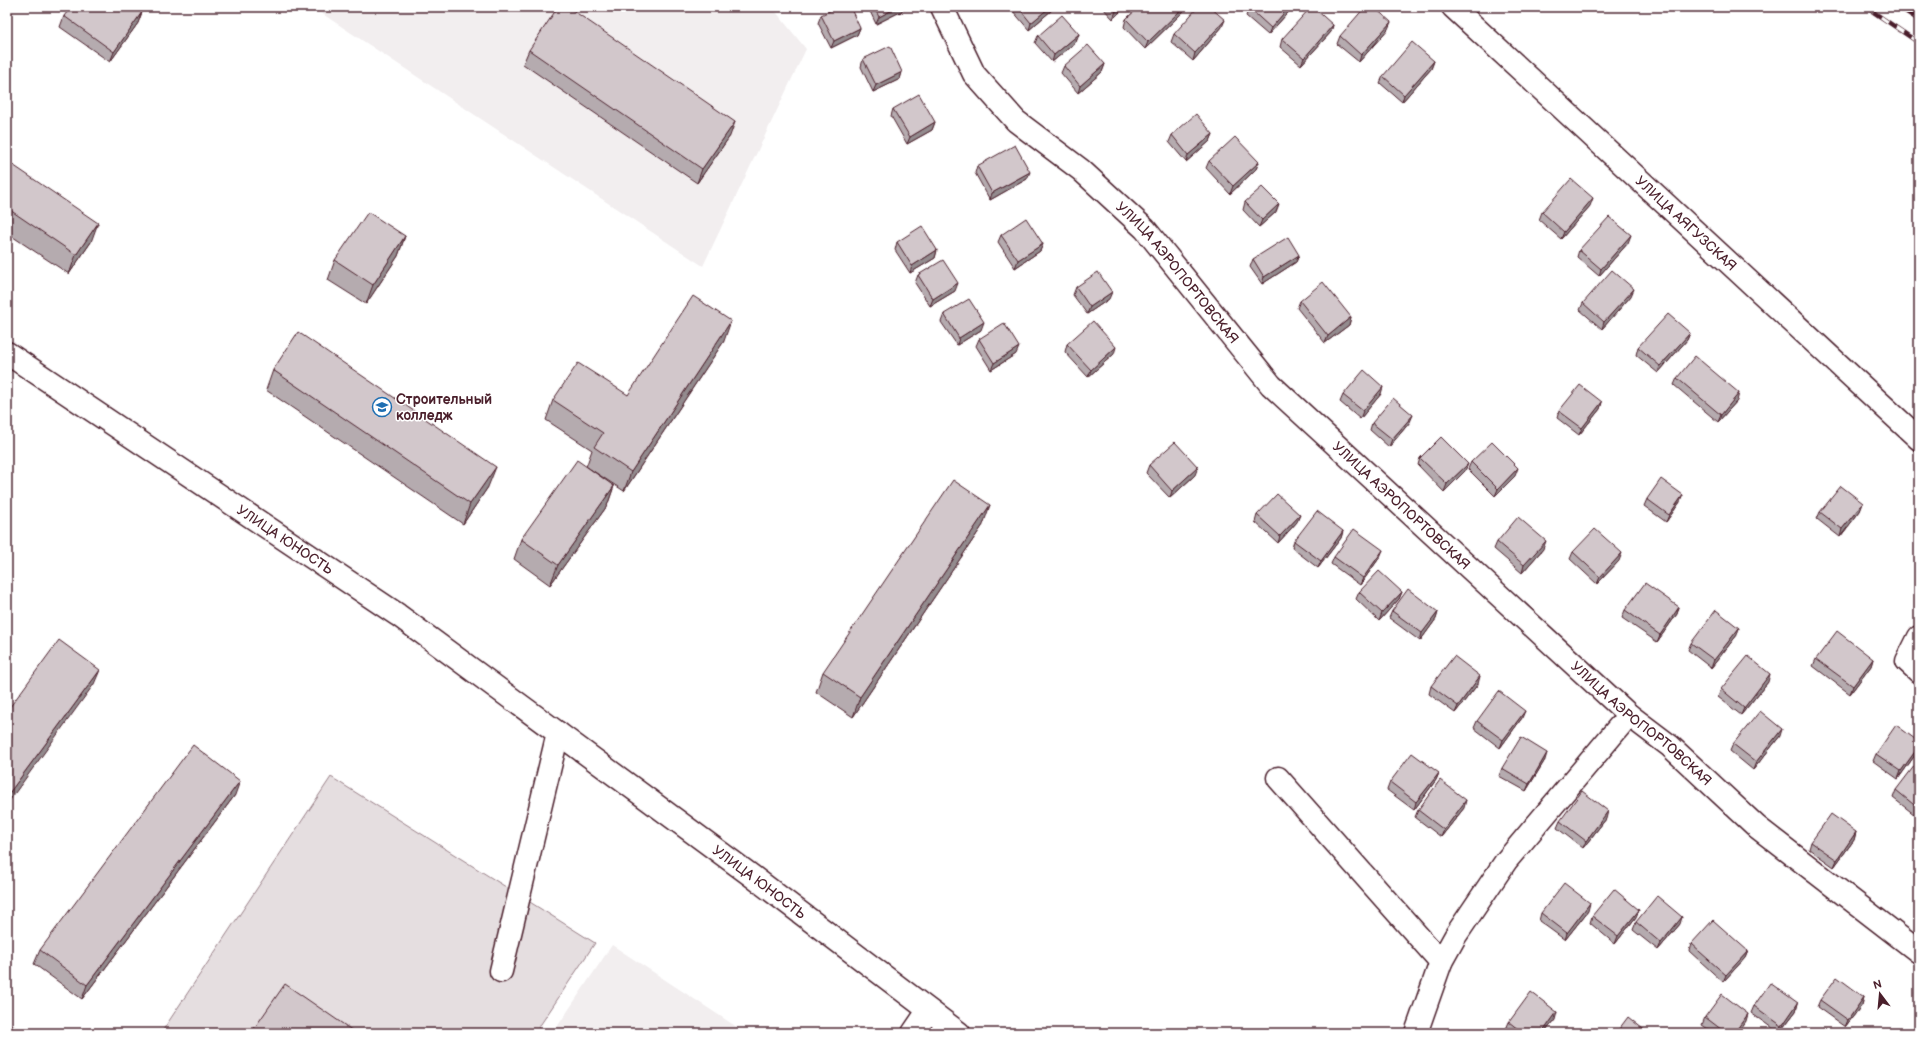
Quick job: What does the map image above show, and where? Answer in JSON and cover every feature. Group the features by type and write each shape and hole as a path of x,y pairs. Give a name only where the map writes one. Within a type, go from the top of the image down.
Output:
{"street":[{"name":"УЛИЦА АЭРОПОРТОВСКАЯ","path":"942,7 974,74 1016,121 1081,170 1146,229 1271,385 1629,715 1670,746 1757,827 1919,952"},
{"name":"УЛИЦА АЯГУЗСКАЯ","path":"1452,7 1919,439"},
{"name":"УЛИЦА ЮНОСТЬ","path":"7,353 398,615 746,871 958,1033"},
{"path":"1919,637 1907,661 1919,672"},
{"path":"1416,1033 1441,962 1456,935 1506,861 1629,715"},
{"path":"501,971 558,732"},
{"path":"1278,778 1441,962"},
{"path":"913,1033 928,1011"}],"shaded area":[{"path":"312,7 772,7 806,49 703,266"},
{"path":"331,777 595,943 535,1033 161,1033"},
{"path":"612,945 746,1033 553,1033"}],"building":[{"path":"71,7 135,7 142,12 114,52 64,16"},
{"path":"558,7 568,7 735,122 702,169 529,50"},
{"path":"838,7 850,7 860,28 834,41 821,15"},
{"path":"874,7 898,7 879,17"},
{"path":"1018,7 1050,7 1031,23"},
{"path":"1112,7 1120,7 1116,11"},
{"path":"1139,7 1184,7 1148,42 1126,19"},
{"path":"1198,7 1210,7 1225,20 1195,53 1174,34"},
{"path":"1289,7 1271,28 1249,8"},
{"path":"1311,7 1313,7 1333,25 1304,58 1282,39"},
{"path":"1365,7 1374,7 1391,22 1361,55 1340,36"},
{"path":"1062,15 1079,34 1054,55 1038,36"},
{"path":"1412,42 1434,61 1404,95 1383,76"},
{"path":"1088,45 1105,64 1080,86 1064,66"},
{"path":"890,46 902,72 876,85 863,59"},
{"path":"919,94 935,122 910,137 893,109"},
{"path":"1196,114 1213,134 1188,155 1172,135"},
{"path":"1235,137 1259,162 1233,186 1209,161"},
{"path":"1015,145 1030,172 992,193 977,166"},
{"path":"7,161 98,223 76,255 7,208"},
{"path":"1571,179 1593,198 1564,232 1542,212"},
{"path":"1262,187 1279,204 1262,220 1245,202"},
{"path":"368,212 405,236 373,285 335,260"},
{"path":"1609,217 1631,235 1601,269 1579,250"},
{"path":"1026,218 1043,244 1018,260 1001,235"},
{"path":"922,226 937,250 912,266 897,242"},
{"path":"1288,237 1299,255 1264,277 1253,259"},
{"path":"943,260 958,283 933,299 918,275"},
{"path":"1612,270 1634,289 1604,322 1583,303"},
{"path":"1098,272 1112,292 1090,307 1076,287"},
{"path":"1323,282 1351,317 1328,336 1300,301"},
{"path":"693,296 731,321 631,472 594,447 603,433 553,400 578,363 628,395"},
{"path":"969,299 984,322 959,338 944,314"},
{"path":"1668,314 1690,333 1660,366 1638,347"},
{"path":"1093,321 1116,347 1091,370 1067,344"},
{"path":"1004,323 1019,347 994,363 979,339"},
{"path":"298,332 496,467 470,504 273,370"},
{"path":"1695,356 1739,393 1721,415 1677,378"},
{"path":"1364,370 1383,387 1363,411 1343,395"},
{"path":"1580,385 1602,402 1582,428 1559,411"},
{"path":"1393,398 1413,415 1392,439 1372,423"},
{"path":"1441,437 1468,464 1447,484 1420,458"},
{"path":"1175,442 1198,467 1172,491 1149,465"},
{"path":"1492,442 1518,468 1498,489 1471,462"},
{"path":"577,460 614,486 558,565 521,539"},
{"path":"1661,479 1683,495 1669,515 1647,499"},
{"path":"953,480 990,505 860,697 823,672"},
{"path":"1841,486 1863,503 1842,529 1820,512"},
{"path":"1277,494 1300,515 1280,536 1257,515"},
{"path":"1317,511 1343,531 1321,561 1294,541"},
{"path":"1518,517 1546,541 1524,565 1497,542"},
{"path":"1354,529 1383,550 1363,578 1334,557"},
{"path":"1595,529 1622,553 1600,577 1573,552"},
{"path":"1379,571 1402,592 1382,613 1359,592"},
{"path":"1645,583 1679,607 1660,635 1625,610"},
{"path":"1408,589 1438,612 1422,633 1392,611"},
{"path":"1716,610 1739,628 1714,660 1691,643"},
{"path":"1837,631 1873,659 1853,686 1816,659"},
{"path":"59,640 100,670 7,796 7,711"},
{"path":"1454,656 1480,676 1458,706 1431,686"},
{"path":"1748,656 1770,674 1744,708 1721,689"},
{"path":"1499,691 1525,711 1503,740 1477,721"},
{"path":"1760,711 1782,729 1756,762 1733,744"},
{"path":"1896,725 1919,742 1919,746 1901,771 1876,754"},
{"path":"1521,737 1547,753 1529,784 1502,768"},
{"path":"193,745 240,781 87,985 40,950"},
{"path":"1412,753 1439,773 1416,802 1390,782"},
{"path":"1915,765 1919,768 1919,809 1896,790"},
{"path":"1440,780 1466,800 1444,830 1418,810"},
{"path":"1582,791 1608,811 1586,841 1560,821"},
{"path":"1831,814 1856,832 1837,860 1811,842"},
{"path":"1564,883 1590,903 1567,933 1541,913"},
{"path":"1614,889 1639,910 1618,936 1592,916"},
{"path":"1657,896 1682,917 1661,943 1636,922"},
{"path":"1713,920 1748,951 1726,975 1691,944"},
{"path":"1837,977 1864,997 1848,1020 1820,1000"},
{"path":"1770,983 1798,1003 1782,1026 1754,1006"},
{"path":"285,984 356,1033 251,1033"},
{"path":"1531,992 1557,1012 1542,1033 1523,1033 1509,1022"},
{"path":"1722,994 1748,1014 1734,1033 1726,1033 1705,1017"},
{"path":"1628,1017 1648,1033 1616,1033"},
{"path":"7,1022 23,1033 7,1033"},
{"path":"1911,1029 1916,1033 1908,1033"}],"railway":[{"path":"1866,7 1919,43"},
{"path":"1899,7 1919,20"}],"place":[{"name":"Строительный колледж","path":"382,407"}]}
